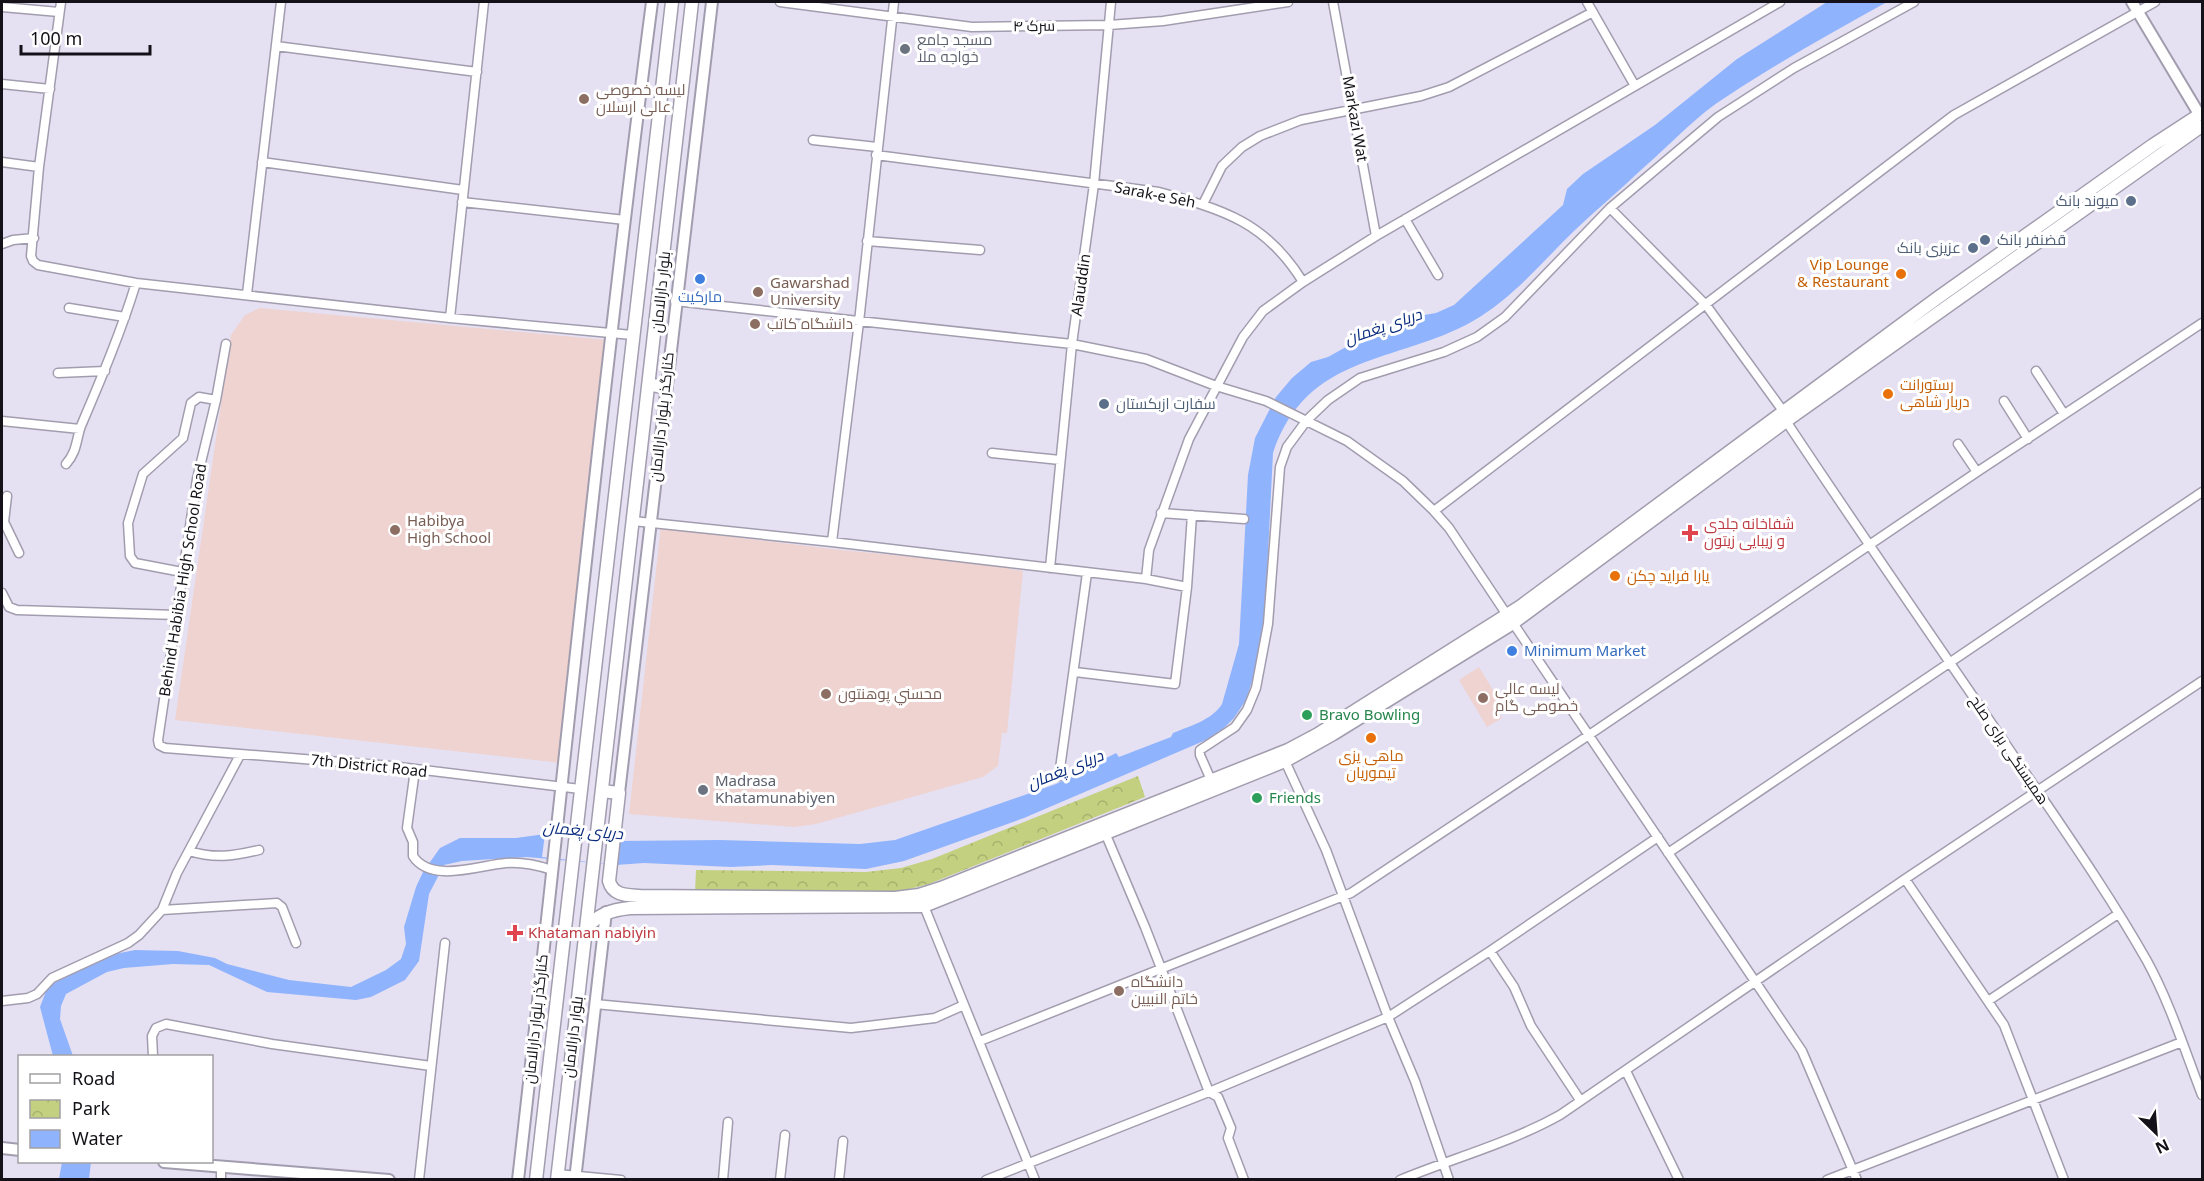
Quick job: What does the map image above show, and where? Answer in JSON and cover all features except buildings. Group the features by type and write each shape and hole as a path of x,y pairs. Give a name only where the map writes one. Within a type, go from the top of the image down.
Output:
{"main road":[{"name":"بلوار دارالامان","path":"536,1179 672,2"},
{"name":"بلوار دارالامان","path":"557,1177 633,521 651,386 692,2"},
{"path":"1149,812 1285,761 1334,734 1510,619 2143,151 2200,120"},
{"path":"651,386 665,387"},
{"path":"586,928 594,919 606,912 640,908 924,906 1106,835 1211,780 1288,750 1510,619"},
{"path":"589,713 611,715"},
{"path":"602,791 619,794"},
{"name":"کنارگذر بلوار دارالامان","path":"619,794 610,885 616,892 622,894 903,897 919,895 1149,812"},
{"path":"563,957 582,960"}],"street":[{"path":"61,2 39,167 31,256 38,265 136,283 450,318 632,335"},
{"path":"247,294 280,2"},
{"path":"450,318 484,2"},
{"path":"561,787 597,460 652,2"},
{"name":"کنارگذر بلوار دارالامان","path":"619,794 675,301 712,2"},
{"name":"سرک ۴","path":"780,2 972,27 1163,21 1288,2"},
{"path":"832,542 894,2"},
{"name":"Alauddin","path":"1050,568 1072,344 1094,184 1111,2"},
{"name":"Markazi Wat","path":"1333,2 1376,236"},
{"path":"1587,2 1635,86"},
{"path":"1146,579 1149,550 1189,439 1243,337 1263,311 1303,282 1376,236 1780,2"},
{"path":"1211,780 1200,750 1235,727 1247,710 1256,688 1268,624 1280,467 1287,447 1305,419 1360,378 1444,352 1477,338 1505,317 1610,208 1718,117 1794,68 1914,2"},
{"path":"1434,511 1954,115 2135,6 2155,2"},
{"path":"2135,6 2200,120"},
{"path":"2,7 59,12"},
{"name":"Sarak-e Seh","path":"813,140 1159,192 1203,204 1222,166 1242,147 1260,136 1301,120 1421,96 1449,87 1593,12"},
{"path":"276,46 477,72"},
{"path":"2,84 50,89"},
{"path":"2,162 39,167"},
{"path":"262,162 463,190"},
{"path":"462,202 625,220"},
{"path":"1203,204 1264,234 1290,261 1303,282"},
{"name":"همبستگی برای صلح","path":"1610,208 1706,305 1785,416 1868,545 2037,790 2147,962 2165,1000 2202,1095"},
{"path":"1405,219 1438,275"},
{"path":"2,244 13,240 34,238"},
{"path":"867,241 980,250"},
{"path":"66,464 76,448 80,429 105,371 136,283"},
{"path":"675,301 1072,344 1146,359 1216,386 1266,401 1305,419 1370,456 1403,482 1449,528 1756,982 1802,1051 1857,1179"},
{"path":"69,308 125,317"},
{"path":"980,1041 1342,897 1588,735 2202,322"},
{"name":"Behind Habibia High School Road","path":"159,745 197,478 216,400 226,344"},
{"path":"58,373 105,371"},
{"path":"2036,371 2064,414"},
{"path":"182,572 135,563 130,556 128,523 144,474 183,438 191,404 199,397 216,400"},
{"path":"2004,401 2028,439"},
{"path":"2,421 80,429"},
{"path":"1958,444 1977,472"},
{"path":"992,453 1060,460"},
{"path":"1668,853 2202,492"},
{"path":"7,496 3,525 19,553"},
{"path":"1161,513 1244,519"},
{"path":"1075,672 1175,684 1186,587 1191,515"},
{"path":"633,521 1146,579 1186,587"},
{"path":"1059,776 1087,573"},
{"path":"2,593 9,607 17,610 177,615"},
{"path":"1400,1179 1543,1125 2202,681"},
{"name":"7th District Road","path":"159,745 165,748 330,761 580,789"},
{"path":"2,1001 28,998 37,994 52,978 128,943 140,935 162,910 189,851 240,755"},
{"path":"1285,761 1326,850 1388,1017 1415,1081 1449,1179"},
{"path":"415,770 407,828 413,842 415,860 441,872 507,863 537,864 552,870"},
{"name":"کنارگذر بلوار دارالامان","path":"518,1179 561,787"},
{"path":"1106,835 1209,1092 1218,1097 1231,1128 1228,1138 1244,1179"},
{"path":"986,1179 1209,1092 1388,1017 1658,837"},
{"path":"189,851 207,857 220,857 259,850"},
{"path":"1905,879 2004,1025 2064,1179"},
{"path":"162,910 277,903 282,907 296,943"},
{"path":"924,906 1035,1179"},
{"path":"575,1177 606,912"},
{"path":"1988,1001 2118,914"},
{"path":"419,1179 445,943"},
{"path":"1490,951 1514,987 1531,1026 1580,1100"},
{"path":"596,1004 851,1028 935,1018 964,1005"},
{"path":"153,1055 152,1036 156,1028 166,1024 272,1044 431,1066"},
{"path":"1827,1179 2181,1042"},
{"path":"1626,1071 1679,1179"},
{"path":"723,1179 728,1122"},
{"path":"780,1179 785,1135"},
{"path":"839,1179 843,1141"},
{"path":"2,1148 18,1150"},
{"path":"183,1163 389,1179"},
{"path":"221,1167 221,1179"},
{"path":"557,1177 621,1179"}],"shaded area":[{"name":"Habibya High School","path":"260,308 607,340 562,763 175,720 231,335 245,315"},
{"name":"محسني پوهنتون","path":"661,525 693,532 841,550 977,563 1023,571 1007,733 1002,733 998,766 983,777 816,824 794,827 629,814"},
{"name":"لیسه عالی خصوصی گام","path":"1479,667 1505,710 1499,713 1502,718 1487,727 1459,680"}],"green space":[{"path":"1138,776 1145,797 929,884 901,891 695,893 696,870 866,872 901,868 932,859"}],"water":[{"path":"1827,2 1887,2 1770,69 1705,112 1582,223 1514,291 1487,312 1444,335 1357,365 1331,378 1308,396 1288,420 1273,453 1264,634 1255,672 1246,700 1234,718 1206,740 1024,818 904,861 866,869 772,865 731,867 644,863 616,865 527,857 462,861 444,865 429,894 419,961 405,980 371,997 356,1000 267,992 209,965 173,964 124,968 107,972 66,994 61,1006 60,1019 73,1055 53,1055 40,1007 48,986 110,955 135,950 178,951 215,958 227,964 289,980 351,987 386,970 401,959 406,944 404,927 423,872 440,848 460,838 516,838 545,834 619,841 720,840 860,844 895,840 1056,784 1116,753 1119,757 1171,737 1173,733 1207,718 1222,704 1239,644 1248,475 1255,438 1276,397 1292,378 1311,362 1328,357 1371,333 1407,318 1436,313 1454,305 1563,205 1567,189 1583,174 1655,125 1737,59"},
{"path":"62,1163 91,1163 89,1179 59,1179"}],"pier":[{"path":"545,834 619,841 616,865 542,857"}],"place":[{"name":"مسجد جامع خواجه ملا","path":"905,49"},
{"name":"لیسه خصوصی عالی ارسلان","path":"584,99"},
{"name":"میوند بانک","path":"2131,201"},
{"name":"قضنفر بانک","path":"1985,240"},
{"name":"عزیزی بانک","path":"1973,248"},
{"name":"Vip Lounge & Restaurant","path":"1901,274"},
{"name":"مارکیت","path":"700,279"},
{"name":"Gawarshad University","path":"758,292"},
{"name":"دانشگاه کاتب","path":"755,324"},
{"name":"رستورانت دربار شاهی","path":"1888,394"},
{"name":"سفارت ازبکستان","path":"1104,404"},
{"name":"Habibya High School","path":"395,530"},
{"name":"شفاخانه جلدی و زیبایی زیتون","path":"1690,533"},
{"name":"یارا فراید چکن","path":"1615,576"},
{"name":"Minimum Market","path":"1512,651"},
{"name":"محسني پوهنتون","path":"826,694"},
{"name":"لیسه عالی خصوصی گام","path":"1483,698"},
{"name":"Bravo Bowling","path":"1307,715"},
{"name":"ماهی پزی تیموریان","path":"1371,738"},
{"name":"Madrasa Khatamunabiyen","path":"703,790"},
{"name":"Friends","path":"1257,798"},
{"name":"Khataman nabiyin","path":"515,933"},
{"name":"دانشگاه خاتم النبیین","path":"1119,991"}],"water label":[{"name":"دریای پغمان","path":"1383,326"},
{"name":"دریای پغمان","path":"1065,769"},
{"name":"دریای پغمان","path":"583,830"}]}
